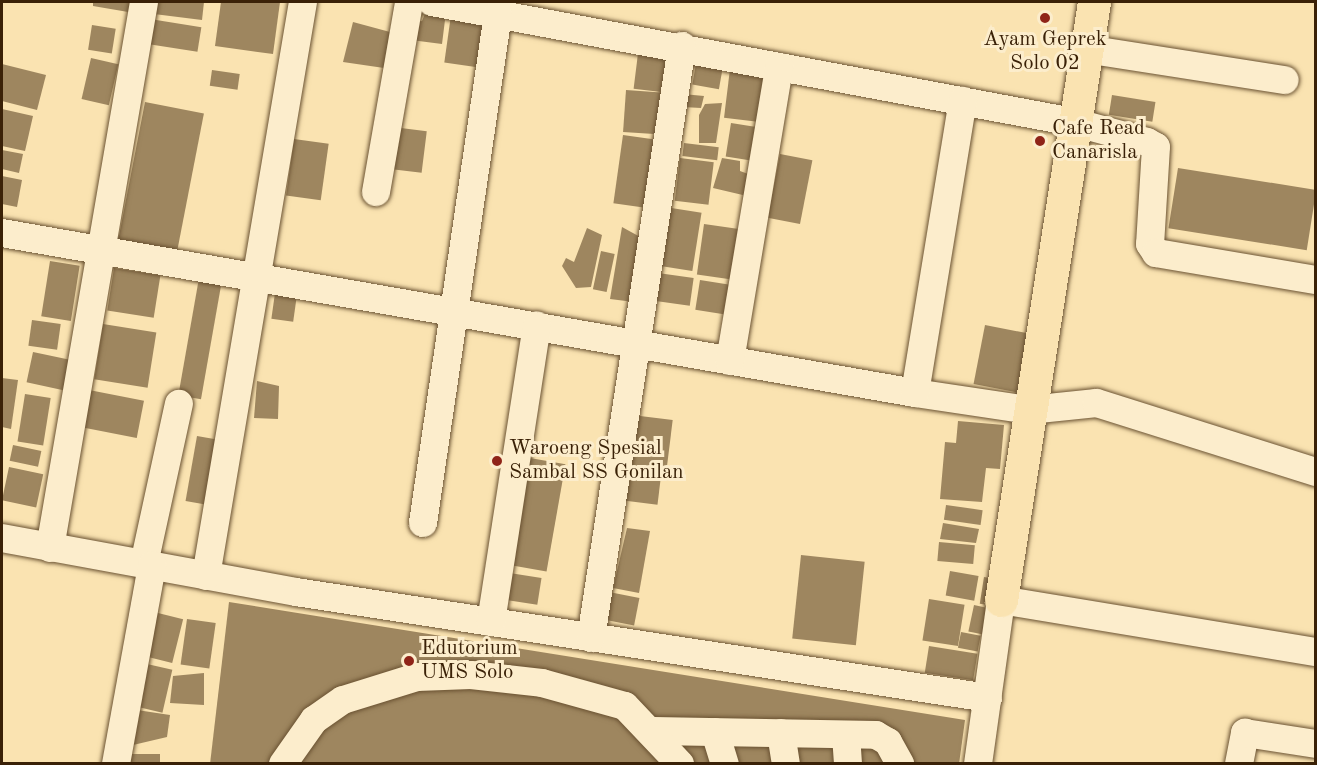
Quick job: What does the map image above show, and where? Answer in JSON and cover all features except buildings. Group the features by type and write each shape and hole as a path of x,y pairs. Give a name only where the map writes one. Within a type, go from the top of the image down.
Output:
{"main road":[{"path":"1001,600 1073,122 1094,2"}],"street":[{"path":"50,548 144,2"},
{"path":"206,576 303,2"},
{"path":"376,192 409,2"},
{"path":"432,2 682,46 779,67 1073,122 1156,147 1150,244 1156,254 1316,280"},
{"path":"423,523 457,313 498,14"},
{"path":"591,638 682,46"},
{"path":"1086,49 1285,80"},
{"path":"730,361 779,67"},
{"path":"915,393 963,101"},
{"path":"2,233 915,393 1029,410 1097,403 1316,472"},
{"path":"491,622 537,326"},
{"path":"116,764 148,565 179,404"},
{"path":"2,538 206,576 591,638 988,698"},
{"path":"978,764 1001,600 1316,652"},
{"path":"283,764 314,720 343,700 417,677 471,675 542,683 625,706 654,730 680,764"},
{"path":"654,730 876,735 888,742 900,764"},
{"path":"715,732 725,764"},
{"path":"781,733 786,764"},
{"path":"1239,764 1245,733 1316,744"},
{"path":"846,735 848,764"}],"place":[{"name":"Ayam Geprek Solo 02","path":"1045,18"},
{"name":"Cafe Read Canarisla","path":"1040,141"},
{"name":"Waroeng Spesial Sambal SS Gonilan","path":"497,461"},
{"name":"Edutorium UMS Solo","path":"409,661"}]}
